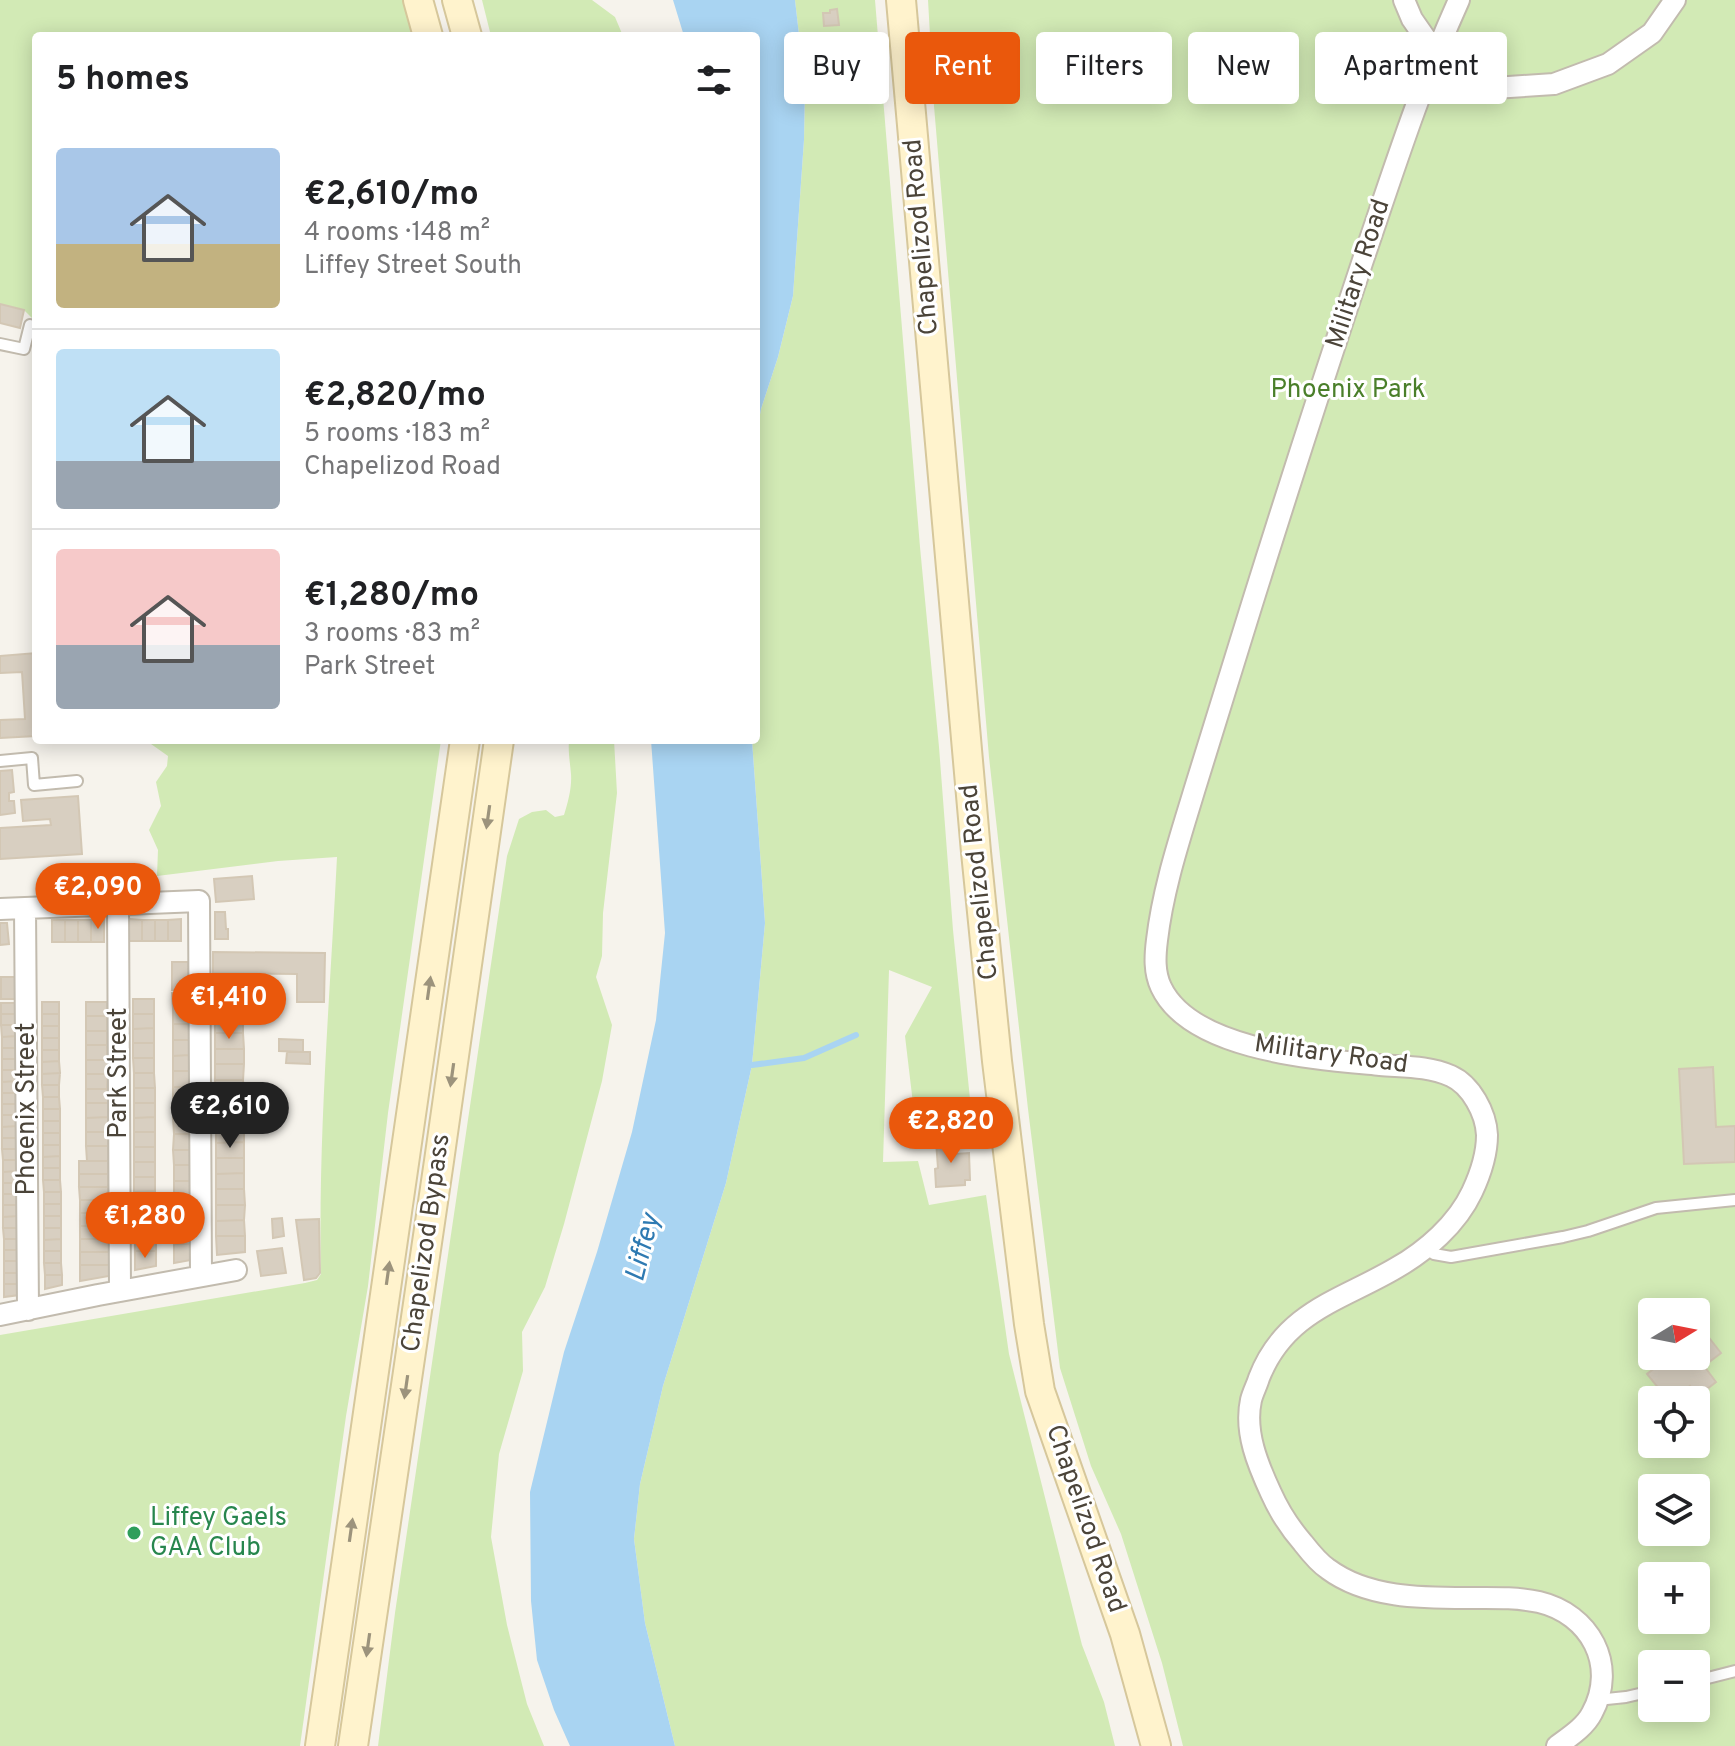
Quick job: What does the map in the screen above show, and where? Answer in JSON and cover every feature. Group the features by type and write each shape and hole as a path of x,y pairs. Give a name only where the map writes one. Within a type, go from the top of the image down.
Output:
{"main road":[{"path":"418,0 427,32"},
{"path":"457,0 466,32"},
{"name":"Chapelizod Road","path":"901,0 976,852 1000,1092 1029,1324 1040,1391 1125,1634 1156,1746"},
{"name":"Chapelizod Bypass","path":"320,1746 464,744"},
{"name":"Chapelizod Bypass","path":"353,1746 498,744"}],"street":[{"path":"1404,0 1421,32"},
{"name":"Military Road","path":"1444,32 1459,0"},
{"path":"1507,87 1554,84 1608,64 1652,33 1675,0"},
{"name":"Military Road","path":"1416,104 1296,461 1176,851 1157,940 1155,967 1162,990 1177,1008 1203,1028 1243,1043 1300,1057 1425,1068 1458,1079 1483,1113 1487,1137 1481,1174 1465,1206 1425,1248 1397,1267 1324,1304 1291,1330 1271,1352 1264,1367 1251,1401 1250,1433 1259,1468 1277,1507 1298,1538 1326,1568 1357,1586 1393,1595 1505,1598 1540,1602 1561,1610 1581,1623 1596,1644 1602,1680 1597,1700"},
{"path":"0,909 199,901 201,1276"},
{"name":"Park Street","path":"118,904 120,1291"},
{"name":"Phoenix Street","path":"25,908 28,1310"},
{"path":"0,1315 236,1270"},
{"path":"1557,1746 1591,1717 1597,1700"}],"lane":[{"path":"0,344 24,349 30,325"},
{"path":"0,761 32,758 34,785 77,781"},
{"path":"1425,1248 1434,1254 1451,1257 1563,1237 1656,1208 1735,1200"},
{"path":"1710,1677 1735,1671"},
{"path":"1597,1700 1638,1694"}],"green space":[{"path":"0,0 403,0 412,32 32,32 32,318 24,310 0,304"},
{"path":"482,0 592,0 615,17 621,32 490,32"},
{"path":"795,0 875,0 878,32 799,32"},
{"name":"Phoenix Park","path":"928,0 1735,0 1735,1746 1183,1746 1162,1663 1121,1534 1091,1466 1060,1368 989,757 934,104 1020,104 1020,32 930,32"},
{"path":"805,104 884,104 953,930 972,1119 914,1112 905,1036 932,987 889,970 883,1162 918,1161 929,1205 986,1195 1009,1354 1082,1645 1104,1702 1115,1746 675,1746 645,1623 634,1539 640,1484 663,1386 726,1183 752,1065 765,923 752,744 760,744 760,415 793,296"},
{"path":"151,744 440,744 388,1113 368,1286 346,1416 300,1746 0,1746 0,1335 305,1283 317,1280 321,1274 323,1118 337,857 157,876 158,850 149,830 161,806 156,782 167,766 168,756"},
{"path":"569,744 614,744 617,793 603,913 602,956 596,977 612,1025 602,1081 564,1224 545,1287 522,1332 523,1371 499,1454 491,1537 507,1625 527,1704 544,1746 378,1746 507,856 519,819 532,812 546,810 555,817 564,815 571,784"}],"water":[{"path":"673,0 795,0 799,32 784,32 784,104 805,104 793,296 760,415 760,32 683,32"},
{"name":"Liffey","path":"651,744 752,744 765,923 752,1065 726,1183 663,1386 640,1484 634,1539 645,1623 675,1746 570,1746 537,1660 531,1601 530,1492 564,1352 632,1132 656,1020 665,933"}],"building":[{"path":"837,9 839,25 824,26 823,13"},
{"path":"0,304 24,310 20,328 0,323"},
{"path":"32,653 32,736 0,738 0,720 25,719 22,672 0,673 0,656"},
{"path":"12,770 14,792 9,793 9,801 14,801 15,813 0,815 0,771"},
{"path":"78,796 82,854 0,859 0,828 51,825 50,819 23,821 21,800"},
{"path":"252,876 254,899 216,902 214,879"},
{"path":"215,912 225,912 228,939 215,939"},
{"path":"129,919 142,920 142,941 129,941"},
{"path":"181,919 181,941 168,941 168,920"},
{"path":"52,920 65,920 65,942 52,942"},
{"path":"65,920 78,920 78,942 65,942"},
{"path":"78,920 91,920 91,942 78,942"},
{"path":"91,920 104,920 104,942 91,942"},
{"path":"142,920 155,920 155,941 142,941"},
{"path":"155,920 168,920 168,941 155,941"},
{"path":"0,923 7,923 9,944 0,945"},
{"path":"213,952 325,953 324,1002 297,1002 297,974 213,973"},
{"path":"172,962 188,962 188,990 172,990"},
{"path":"1,977 15,977 16,999 1,999"},
{"path":"243,986 243,1002 215,1002 215,987"},
{"path":"250,988 261,988 261,999 250,999"},
{"path":"172,993 189,993 189,1008 173,1008"},
{"path":"133,999 154,999 154,1014 133,1014"},
{"path":"250,999 277,999 278,1013 250,1013"},
{"path":"42,1002 59,1002 59,1014 42,1014"},
{"path":"86,1002 107,1002 107,1016 86,1016"},
{"path":"215,1002 243,1002 243,1018 215,1018"},
{"path":"1,1003 16,1003 16,1014 1,1014"},
{"path":"173,1008 189,1008 189,1024 173,1024"},
{"path":"1,1014 16,1014 16,1025 1,1025"},
{"path":"42,1014 59,1014 59,1026 42,1026"},
{"path":"133,1014 154,1014 154,1028 133,1029"},
{"path":"86,1016 107,1016 107,1031 86,1031"},
{"path":"215,1018 243,1018 243,1033 215,1033"},
{"path":"173,1024 189,1024 189,1040 173,1040"},
{"path":"1,1025 16,1025 16,1036 2,1037"},
{"path":"42,1026 59,1026 59,1038 42,1038"},
{"path":"154,1028 154,1043 133,1043 133,1029"},
{"path":"86,1031 107,1031 107,1045 86,1045"},
{"path":"215,1033 243,1033 244,1049 215,1049"},
{"path":"16,1036 16,1048 2,1048 2,1037"},
{"path":"42,1038 59,1038 59,1050 42,1050"},
{"path":"279,1039 303,1040 303,1052 279,1051"},
{"path":"173,1040 189,1040 189,1055 173,1056"},
{"path":"133,1043 154,1043 154,1058 133,1058"},
{"path":"86,1045 107,1045 107,1060 86,1060"},
{"path":"2,1048 16,1048 16,1059 2,1059"},
{"path":"215,1049 244,1049 244,1064 215,1064"},
{"path":"42,1050 59,1050 59,1061 42,1062"},
{"path":"287,1052 310,1052 310,1064 286,1063"},
{"path":"189,1055 189,1071 173,1071 173,1056"},
{"path":"133,1058 154,1058 154,1073 134,1073"},
{"path":"2,1059 16,1059 16,1070 2,1070"},
{"path":"86,1060 107,1060 108,1074 86,1074"},
{"path":"59,1061 60,1073 42,1074 42,1062"},
{"path":"215,1064 244,1064 243,1080 215,1080"},
{"path":"1713,1067 1716,1127 1735,1126 1735,1162 1684,1164 1679,1069"},
{"path":"2,1070 16,1070 17,1081 2,1082"},
{"path":"173,1071 189,1071 190,1087 173,1087"},
{"path":"60,1073 59,1085 42,1085 42,1074"},
{"path":"134,1073 154,1073 155,1088 134,1088"},
{"path":"86,1074 108,1074 107,1089 86,1089"},
{"path":"215,1080 243,1080 244,1096 216,1096"},
{"path":"17,1081 17,1093 2,1093 2,1082"},
{"path":"42,1085 59,1085 59,1097 43,1097"},
{"path":"173,1087 190,1087 189,1103 173,1103"},
{"path":"134,1088 155,1088 155,1103 134,1103"},
{"path":"86,1089 107,1089 108,1103 86,1103"},
{"path":"2,1093 17,1093 17,1104 2,1104"},
{"path":"216,1096 244,1096 244,1111 215,1111"},
{"path":"43,1097 59,1097 60,1109 43,1109"},
{"path":"86,1103 108,1103 108,1117 86,1118"},
{"path":"134,1103 155,1103 155,1117 134,1118"},
{"path":"173,1103 189,1103 190,1118 173,1118"},
{"path":"2,1104 17,1104 17,1115 2,1115"},
{"path":"43,1109 60,1109 60,1121 43,1121"},
{"path":"215,1111 244,1111 244,1127 216,1127"},
{"path":"2,1115 17,1115 17,1126 2,1127"},
{"path":"108,1117 108,1132 86,1132 86,1118"},
{"path":"155,1117 155,1132 134,1132 134,1118"},
{"path":"173,1118 190,1118 190,1134 174,1134"},
{"path":"43,1121 60,1121 60,1133 43,1133"},
{"path":"17,1126 17,1138 2,1138 2,1127"},
{"path":"216,1127 244,1127 244,1142 216,1143"},
{"path":"86,1132 108,1132 108,1146 86,1146"},
{"path":"134,1132 155,1132 155,1147 134,1147"},
{"path":"43,1133 60,1133 60,1145 43,1145"},
{"path":"174,1134 190,1134 190,1150 173,1150"},
{"path":"2,1138 17,1138 17,1149 2,1149"},
{"path":"955,1140 955,1154 969,1153 970,1180 965,1180 965,1185 936,1187 936,1141"},
{"path":"244,1142 244,1158 216,1158 216,1143"},
{"path":"43,1145 60,1145 60,1156 43,1157"},
{"path":"86,1146 108,1146 108,1161 87,1161"},
{"path":"134,1147 155,1147 155,1162 134,1162"},
{"path":"2,1149 17,1149 17,1160 3,1160"},
{"path":"173,1150 190,1150 190,1165 174,1165"},
{"path":"60,1156 60,1168 43,1168 43,1157"},
{"path":"216,1158 244,1158 244,1173 216,1174"},
{"path":"3,1160 17,1160 17,1171 3,1172"},
{"path":"79,1161 108,1161 108,1174 79,1174"},
{"path":"134,1162 155,1162 155,1177 134,1177"},
{"path":"174,1165 190,1165 190,1181 174,1181"},
{"path":"43,1168 60,1168 60,1180 43,1180"},
{"path":"17,1171 18,1183 3,1183 3,1172"},
{"path":"244,1173 244,1189 216,1189 216,1174"},
{"path":"79,1174 108,1174 108,1187 79,1187"},
{"path":"134,1177 155,1177 155,1191 134,1192"},
{"path":"43,1180 60,1180 61,1192 44,1192"},
{"path":"174,1181 190,1181 190,1197 174,1197"},
{"path":"3,1183 18,1183 18,1194 3,1194"},
{"path":"79,1187 108,1187 108,1200 80,1200"},
{"path":"216,1189 244,1189 245,1205 216,1205"},
{"path":"155,1191 155,1206 134,1206 134,1192"},
{"path":"44,1192 61,1192 61,1204 44,1204"},
{"path":"3,1194 18,1194 18,1205 3,1205"},
{"path":"174,1197 190,1197 190,1212 174,1213"},
{"path":"80,1200 108,1200 108,1213 80,1213"},
{"path":"44,1204 61,1204 61,1216 44,1216"},
{"path":"3,1205 18,1205 18,1216 3,1217"},
{"path":"216,1205 245,1205 244,1220 216,1221"},
{"path":"134,1206 155,1206 155,1221 135,1221"},
{"path":"190,1212 190,1228 174,1228 174,1213"},
{"path":"80,1213 108,1213 109,1226 80,1226"},
{"path":"18,1216 18,1228 3,1228 3,1217"},
{"path":"44,1216 61,1216 61,1228 44,1228"},
{"path":"282,1218 284,1236 273,1238 272,1219"},
{"path":"319,1219 320,1273 316,1278 304,1280 296,1220"},
{"path":"244,1220 245,1236 216,1236 216,1221"},
{"path":"135,1221 155,1221 156,1236 135,1236"},
{"path":"80,1226 109,1226 109,1239 80,1239"},
{"path":"3,1228 18,1228 18,1239 4,1239"},
{"path":"44,1228 61,1228 61,1239 44,1240"},
{"path":"174,1228 190,1228 191,1244 174,1244"},
{"path":"135,1236 156,1236 156,1251 135,1251"},
{"path":"216,1236 245,1236 245,1252 217,1255"},
{"path":"4,1239 18,1239 18,1250 4,1250"},
{"path":"61,1239 61,1251 44,1251 44,1240"},
{"path":"80,1239 109,1239 109,1252 80,1252"},
{"path":"174,1244 191,1244 191,1260 174,1263"},
{"path":"282,1248 286,1273 261,1276 257,1251"},
{"path":"4,1250 18,1250 18,1261 4,1261"},
{"path":"44,1251 61,1251 61,1263 44,1263"},
{"path":"135,1251 156,1251 156,1266 135,1270"},
{"path":"80,1252 109,1252 109,1265 80,1265"},
{"path":"4,1261 18,1261 18,1273 4,1273"},
{"path":"44,1263 61,1263 62,1275 45,1275"},
{"path":"80,1265 109,1265 109,1276 80,1281"},
{"path":"4,1273 18,1273 19,1284 4,1284"},
{"path":"45,1275 62,1275 62,1285 45,1289"},
{"path":"4,1284 19,1284 19,1295 4,1297"},
{"path":"1710,1339 1721,1353 1710,1361"},
{"path":"1652,1370 1707,1370 1716,1382 1710,1387 1657,1386 1647,1374"}],"waterway":[{"path":"752,1065 804,1058 856,1035"}],"place":[{"name":"Liffey Gaels GAA Club","path":"134,1533"}]}
